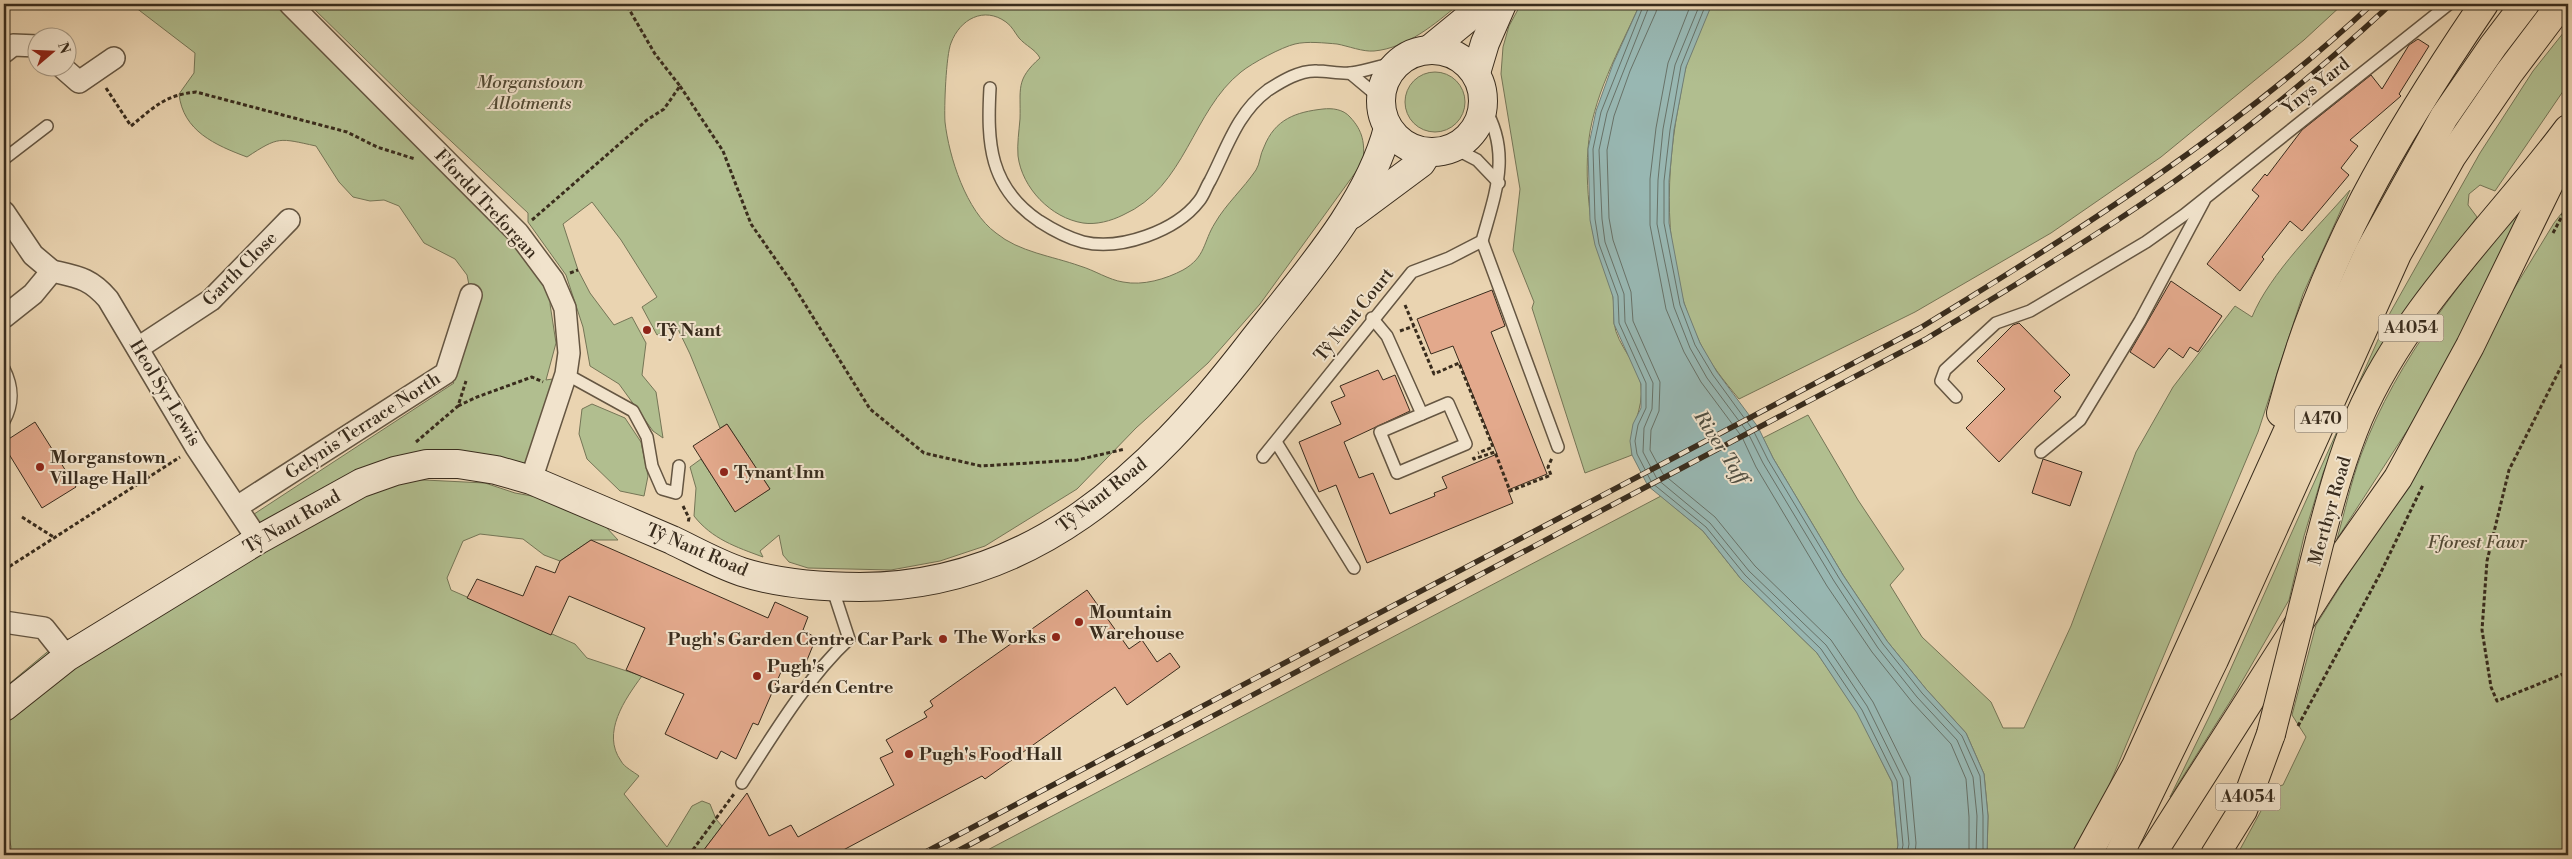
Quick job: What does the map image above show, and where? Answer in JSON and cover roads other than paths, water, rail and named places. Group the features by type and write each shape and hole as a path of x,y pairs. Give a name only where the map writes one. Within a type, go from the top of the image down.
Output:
{"main road":[{"path":"1430,49 1485,4"},
{"path":"1476,73 1484,43 1502,4"},
{"path":"2264,480 2294,361 2325,279 2386,155 2423,93 2484,4"},
{"name":"A470","path":"2087,855 2136,766 2264,480 2370,252 2444,117 2493,46 2525,4"},
{"name":"A470","path":"2119,855 2214,660 2397,254 2452,156 2514,66 2561,4"},
{"path":"1441,150 1419,151 1400,141 1388,128 1381,111 1381,100 1387,76 1398,62 1414,52 1430,49 1448,51 1456,55 1464,60 1476,73 1483,90 1484,108"},
{"name":"Tŷ Nant Road","path":"1347,217 1441,150 1469,138 1480,123 1484,108"},
{"name":"Tŷ Nant Road","path":"4,707 67,657 258,540 361,483 395,471 427,464 458,464 496,470 532,480 740,571 786,582 832,587 884,587 923,583 979,569 1026,550 1076,520 1120,485 1167,442 1217,388 1347,217 1381,155 1388,128"},
{"name":"Merthyr Road","path":"2215,855 2243,810 2271,734 2339,469 2360,416 2381,376 2408,333 2445,282 2568,129"},
{"path":"2151,855 2329,576 2398,478 2470,346 2568,145"}],"street":[{"name":"Ffordd Treforgan","path":"290,4 518,233 553,280 565,308 570,353 564,382 532,480"},
{"path":"4,52 14,45 28,46"},
{"path":"74,78 79,82 114,58"},
{"name":"Heol Syr Lewis","path":"4,212 33,254 52,271 88,280 108,299 196,446 258,540"},
{"name":"Garth Close","path":"138,348 211,300 289,220"},
{"path":"4,317 33,294 52,271"},
{"name":"Gelynis Terrace North","path":"237,507 446,372 471,295"},
{"path":"4,622 44,628 67,657"}],"lane":[{"name":"Ynys Yard","path":"1956,397 1941,381 1945,370 1996,323 2030,312 2146,242 2206,198 2449,4"},
{"path":"990,88 988,130 993,161 1009,194 1026,212 1054,231 1084,242 1119,243 1151,236 1176,221 1199,201 1246,110 1267,91 1288,78 1314,71 1350,73 1398,62"},
{"path":"1350,73 1381,100"},
{"path":"1484,108 1493,123 1498,152 1499,183 1482,240 1557,449"},
{"path":"4,159 46,126"},
{"path":"1441,150 1477,160 1499,183"},
{"name":"Ynys Yard","path":"2042,452 2080,420 2140,321 2206,198"},
{"name":"Tŷ Nant Court","path":"1263,457 1372,318 1412,272 1449,258 1482,240"},
{"path":"1372,318 1387,336 1422,414"},
{"path":"4,369 12,388 11,402 4,421"},
{"path":"564,382 634,411 647,437 652,466 662,489 676,493 679,466"},
{"path":"1448,403 1466,444 1398,473 1380,432 1422,414 1448,403"},
{"path":"1276,442 1354,568"},
{"path":"742,783 773,735 832,654 849,639 832,587"}],"water":[{"name":"River Taff","path":"1640,4 1712,4 1686,67 1674,130 1669,181 1669,223 1684,303 1700,343 1717,372 1758,427 1773,458 1843,575 1887,641 1926,689 1966,733 1984,774 1988,816 1987,855 1896,855 1898,845 1892,782 1857,713 1817,653 1741,579 1703,531 1648,486 1632,455 1630,441 1633,424 1641,408 1641,384 1614,324 1613,297 1595,245 1590,220 1588,149 1596,111 1613,64"}],"railway":[{"path":"920,855 1920,328 2097,217 2154,178 2266,95 2320,51 2372,4"},
{"path":"950,855 1926,339 2083,243 2175,181 2286,96 2391,4"}],"place":[{"name":"Tŷ Nant","path":"647,330"},
{"name":"Morganstown Village Hall","path":"40,467"},
{"name":"Tynant Inn","path":"724,472"},
{"name":"Mountain Warehouse","path":"1079,622"},
{"name":"The Works","path":"1056,637"},
{"name":"Pugh's Garden Centre Car Park","path":"943,639"},
{"name":"Pugh's Garden Centre","path":"757,676"},
{"name":"Pugh's Food Hall","path":"909,754"}],"park label":[{"name":"Morganstown Allotments","path":"530,92"},
{"name":"Fforest Fawr","path":"2477,542"}]}
